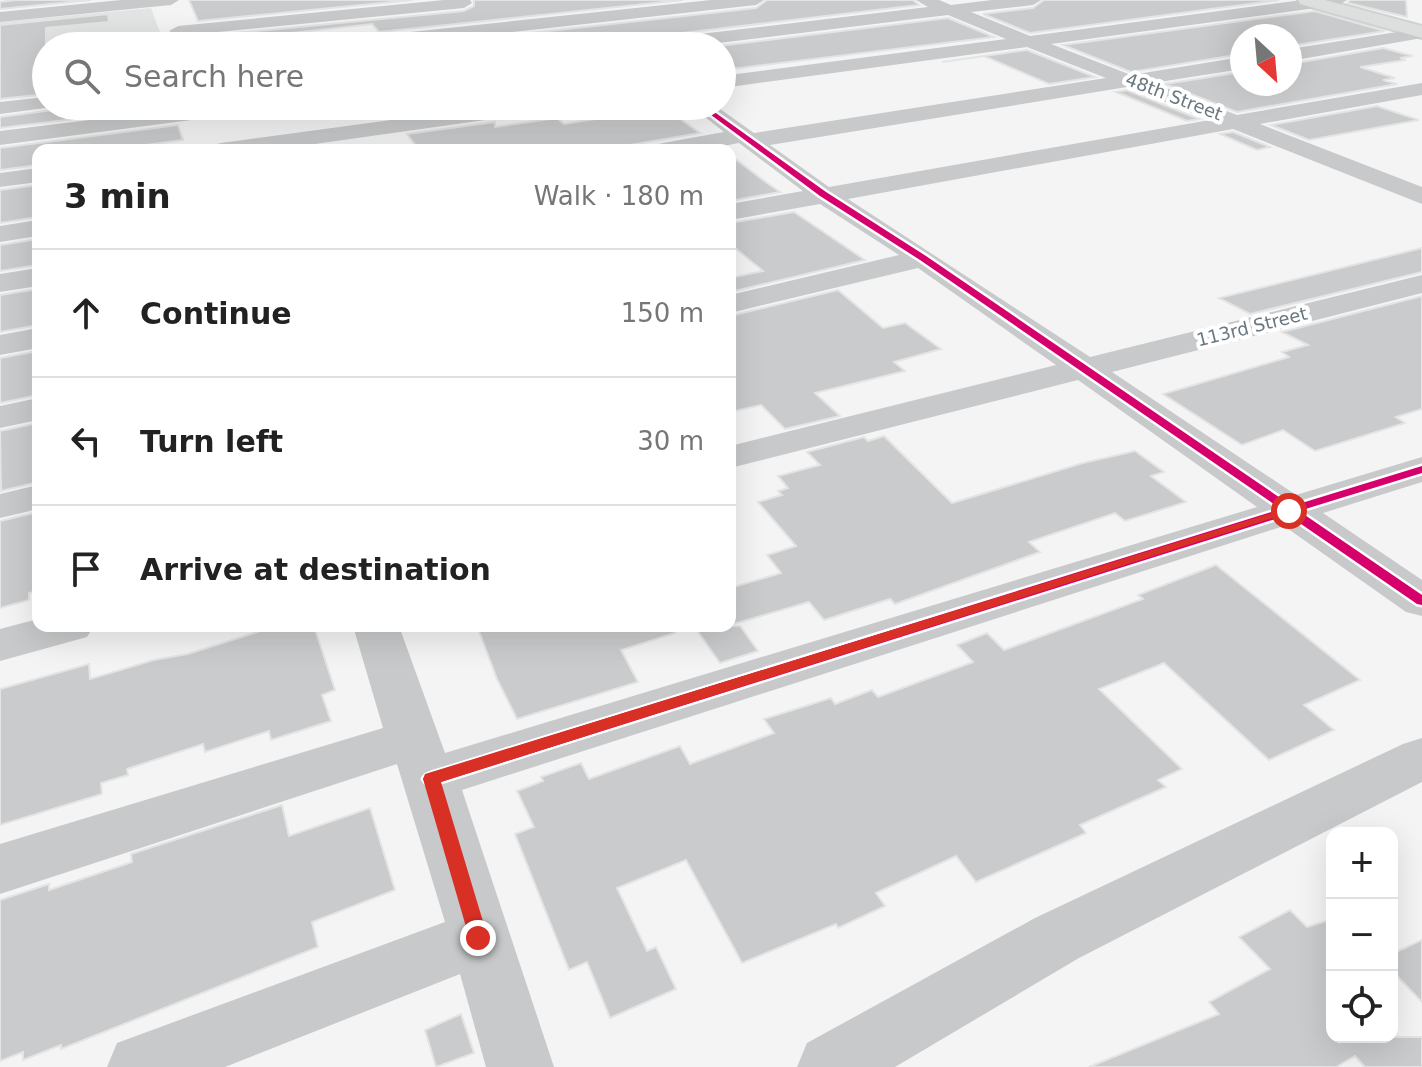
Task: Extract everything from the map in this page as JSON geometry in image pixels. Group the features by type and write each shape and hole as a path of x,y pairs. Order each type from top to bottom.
{"main road":[{"path":"1311,2 1422,32"}],"street":[{"path":"0,17 170,0 179,32"},
{"path":"469,32 756,0"},
{"name":"48th Street","path":"924,0 1422,196"},
{"path":"736,36 1033,0"},
{"path":"736,80 1339,0"},
{"path":"230,32 478,2"},
{"path":"552,8 590,32"},
{"path":"1302,53 1422,32"},
{"path":"704,144 1230,65"},
{"path":"736,211 1422,89"},
{"path":"0,108 32,105"},
{"path":"0,138 128,120"},
{"path":"210,120 218,144"},
{"path":"264,144 440,120"},
{"path":"721,120 823,194 923,258 1422,601"},
{"path":"1363,173 1407,165"},
{"path":"0,180 32,176"},
{"path":"0,234 32,229"},
{"path":"736,303 923,258"},
{"path":"0,283 32,278"},
{"name":"113rd Street","path":"736,456 1422,284"},
{"path":"0,345 32,339"},
{"path":"0,417 32,410"},
{"path":"0,869 422,759 1289,511 1422,469"},
{"path":"0,506 32,498"},
{"path":"0,645 49,632"},
{"path":"378,632 520,1067"},
{"path":"831,1067 1057,938 1422,758"},
{"path":"141,1067 478,938"}],"shaded area":[{"path":"151,8 160,32 32,32 32,56 0,80 0,22"}],"building":[{"path":"91,0 0,9 0,2"},
{"path":"189,0 413,0 198,21"},
{"path":"474,0 683,0 379,32 372,24 301,32 245,32 464,11 474,6"},
{"path":"767,0 913,0 919,5 691,32 539,32 756,8"},
{"path":"1044,0 1279,0 1030,33 983,14 1033,8"},
{"path":"1350,0 1406,0 1407,17 1348,3"},
{"path":"1315,11 1385,31 1302,44 1302,24 1230,24 1230,56 1131,72 1063,45"},
{"path":"108,14 109,22 32,32 32,96 0,99 0,25"},
{"path":"948,18 994,37 736,68 736,44"},
{"path":"1383,48 1413,56 1400,58 1406,60 1360,67 1395,78 1383,80 1397,84 1237,112 1165,84 1230,74 1230,96 1302,96 1302,62"},
{"path":"1027,50 1095,77 1049,84 984,56"},
{"path":"1127,90 1199,119 1187,121 1116,92"},
{"path":"1377,106 1419,120 1309,140 1271,125"},
{"path":"32,113 32,120 66,120 0,128 0,117"},
{"path":"543,120 559,120 564,124 589,120 682,120 700,133 636,144 414,144 407,134 495,122 495,127"},
{"path":"178,125 183,140 153,144 32,144 32,166 0,170 0,148"},
{"path":"1233,132 1270,147 1257,150 1220,134"},
{"path":"736,160 767,183 780,192 736,200"},
{"path":"32,186 32,218 0,223 0,190"},
{"path":"794,212 865,260 736,291 736,277 763,271 736,249 736,222"},
{"path":"32,240 32,266 0,271 0,245"},
{"path":"1422,248 1422,272 1250,314 1219,298"},
{"path":"32,290 32,326 0,332 0,295"},
{"path":"838,290 883,328 905,323 941,349 894,362 905,371 815,393 840,416 785,429 761,405 736,411 736,315"},
{"path":"1422,296 1422,409 1396,417 1405,423 1315,451 1283,430 1242,445 1163,394 1289,357 1282,352 1308,345 1282,332"},
{"path":"32,352 32,396 0,403 0,358"},
{"path":"32,424 32,483 1,491 0,431"},
{"path":"884,436 952,503 1083,463 1135,451 1164,472 1151,476 1186,502 1125,521 1115,513 1029,542 1040,552 895,604 890,599 824,620 809,602 736,623 736,586 781,573 767,555 796,546 758,502 782,495 778,491 788,488 778,476 820,465 807,452 864,437 868,441"},
{"path":"32,513 32,592 29,593 29,600 0,608 0,521"},
{"path":"1216,565 1360,680 1304,705 1334,730 1269,760 1164,663 1099,689 1182,769 1158,780 1166,787 1080,825 1086,833 976,882 956,856 876,893 885,906 838,928 836,924 742,963 686,860 617,888 647,951 656,947 676,989 610,1018 587,962 569,970 515,834 534,827 517,791 543,781 541,777 581,763 589,779 680,746 690,764 774,733 764,719 831,698 835,704 872,690 878,697 973,662 957,645 987,633 1004,650 1143,599 1138,595"},
{"path":"736,626 740,626 758,651 720,663 698,632 736,632"},
{"path":"257,632 316,632 335,690 322,695 331,721 271,740 269,731 205,752 203,744 127,769 128,775 101,783 102,794 0,825 0,689 89,664 90,679 154,660 188,654"},
{"path":"479,632 675,632 621,650 638,682 517,719 497,679"},
{"path":"282,805 289,836 370,808 395,890 312,922 318,947 61,1049 61,1045 23,1060 23,1052 0,1061 0,900 49,884 49,890 132,862 131,854"},
{"path":"1290,910 1307,927 1326,921 1326,1043 1398,1043 1398,1037 1422,1037 1422,1067 1365,1067 1355,1056 1336,1067 1089,1067 1219,1014 1209,1002 1270,969 1239,937"},
{"path":"1422,940 1422,1002 1398,977 1398,951"},
{"path":"461,1014 474,1053 436,1067 425,1030"}],"cycle path":[{"path":"721,120 823,194 923,258 1422,601"},
{"path":"431,779 1422,469"}],"route":[{"path":"478,938 431,779 1289,511"}]}
